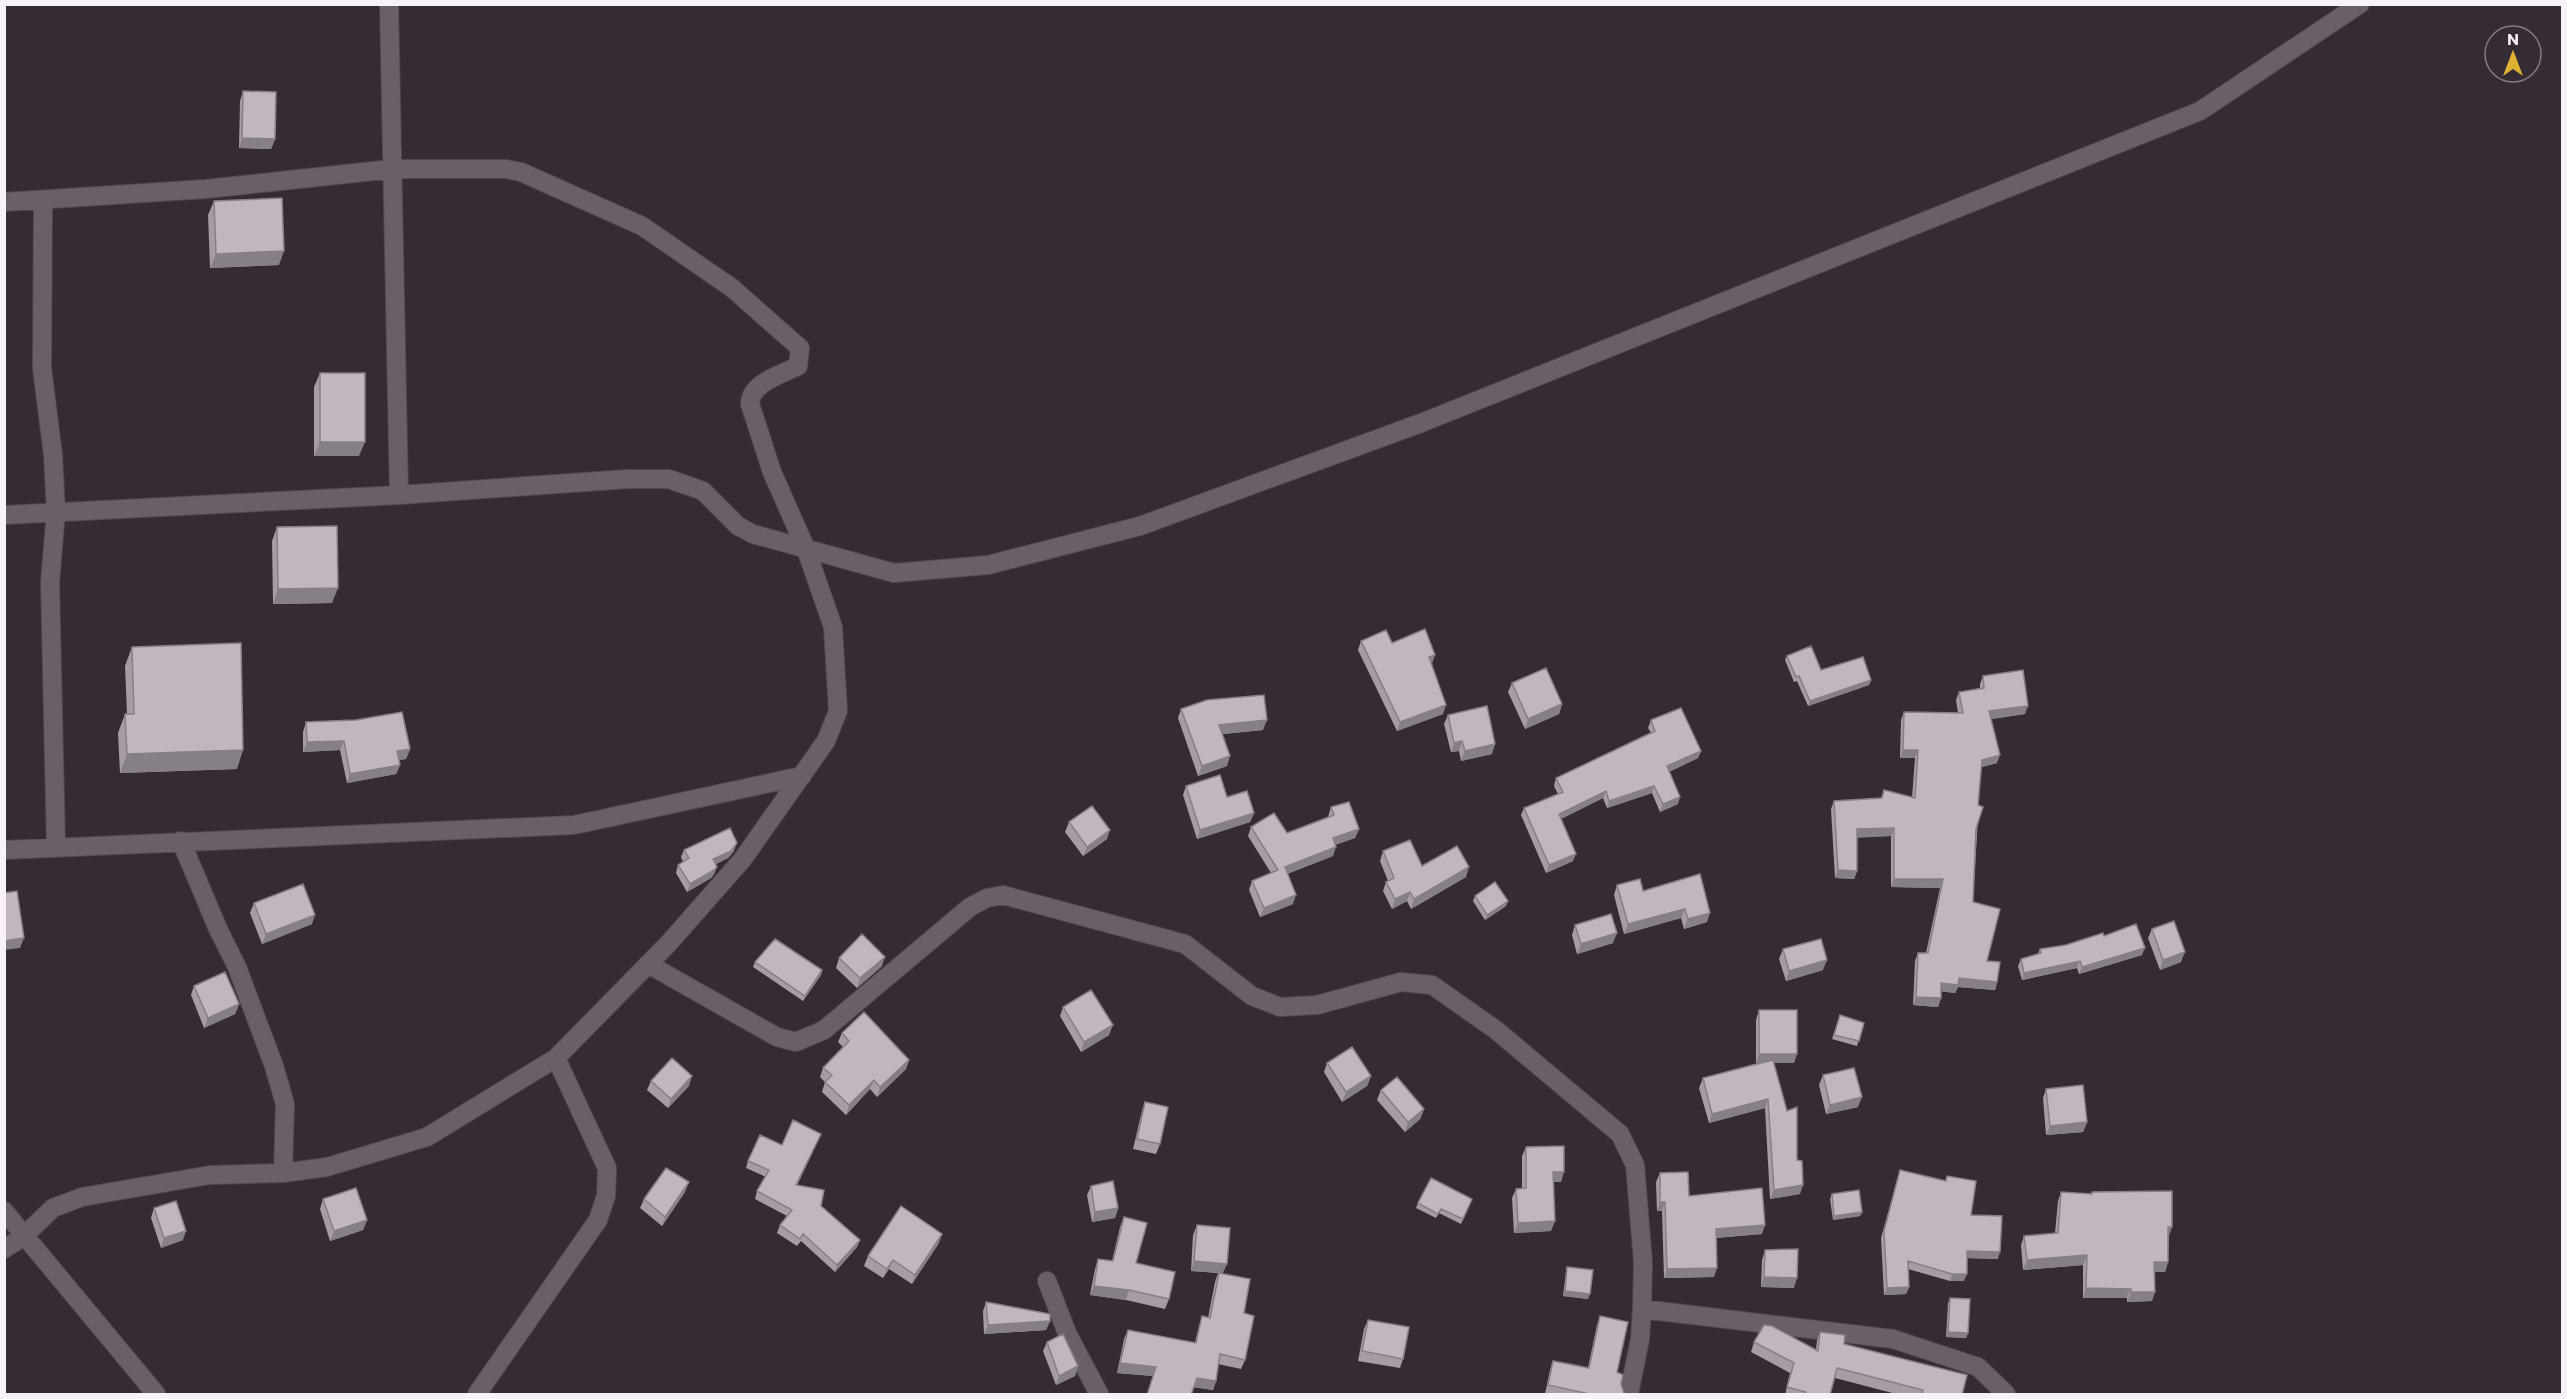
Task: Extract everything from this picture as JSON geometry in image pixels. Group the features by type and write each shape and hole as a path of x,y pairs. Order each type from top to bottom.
{"street":[{"path":"389,4 399,495"},
{"path":"4,514 399,495 628,479 669,479 703,491 738,526 753,534 894,573 988,565 1140,526 1421,423 2200,111 2360,4"},
{"path":"4,202 206,189 392,169 506,170 534,176 650,231 732,288 800,348 798,366 755,388 750,395 750,404 772,472 806,549 833,627 838,711 826,741 742,860 648,964 556,1058 428,1137 327,1167 283,1173 210,1176 82,1197 52,1208 24,1236 4,1249"},
{"path":"43,200 42,368 53,455 56,512 50,582 51,714 56,847"},
{"path":"4,850 574,825 802,776"},
{"path":"181,841 218,929 237,967 274,1066 285,1104 283,1173"},
{"path":"648,964 777,1037 796,1042 824,1030 970,907 987,897 1003,895 1185,944 1252,996 1281,1007 1317,1005 1401,982 1432,985 1496,1030 1620,1134 1635,1165 1639,1193 1642,1309 1640,1339 1629,1395"},
{"path":"477,1395 598,1220 606,1196 607,1168 556,1058"},
{"path":"4,1211 156,1395"},
{"path":"1047,1281 1067,1333 1100,1395"},
{"path":"1642,1309 1893,1339 1978,1367 2006,1395"}],"building":[{"path":"243,91 276,92 275,139 242,138"},
{"path":"282,198 284,251 216,254 214,201"},
{"path":"320,373 365,373 365,442 320,442"},
{"path":"337,526 338,588 278,589 277,527"},
{"path":"1425,629 1435,655 1429,657 1446,705 1400,722 1361,641 1386,630 1392,643"},
{"path":"241,643 243,750 127,754 125,714 134,714 132,647"},
{"path":"1811,646 1821,670 1863,657 1871,680 1810,701 1787,656"},
{"path":"1546,668 1562,704 1528,719 1512,683"},
{"path":"2023,670 2028,706 1989,711 2000,755 1982,760 1978,805 1983,807 1976,829 1973,902 2000,909 1987,961 2000,962 1997,982 1959,978 1958,985 1941,983 1941,998 1916,997 1918,953 1928,953 1943,879 1894,879 1894,828 1857,829 1857,871 1838,870 1834,801 1882,798 1884,790 1915,798 1918,750 1903,750 1904,712 1963,713 1959,692 1984,688 1983,676"},
{"path":"1264,695 1267,720 1219,725 1230,756 1202,766 1181,709 1207,700"},
{"path":"1487,706 1495,744 1465,751 1462,741 1454,743 1448,715"},
{"path":"1681,708 1701,751 1667,766 1680,797 1663,804 1654,786 1609,801 1606,791 1559,814 1576,854 1549,865 1524,808 1563,792 1556,778 1655,731 1651,720"},
{"path":"402,712 410,749 397,751 400,765 350,774 344,741 307,742 306,722 356,720"},
{"path":"1220,775 1227,797 1247,791 1254,813 1200,830 1186,786"},
{"path":"1349,802 1359,829 1333,838 1336,847 1285,867 1296,895 1264,908 1252,881 1278,870 1251,827 1274,813 1287,833 1334,815 1331,807"},
{"path":"1092,806 1110,830 1087,847 1069,822"},
{"path":"730,828 737,843 731,851 713,859 717,867 714,870 690,884 678,865 689,858 684,850"},
{"path":"1410,840 1422,866 1457,846 1469,867 1414,899 1410,892 1395,899 1386,882 1394,878 1383,851"},
{"path":"1700,874 1710,913 1688,919 1685,909 1628,924 1617,885 1640,879 1643,891"},
{"path":"1495,882 1508,901 1487,915 1475,896"},
{"path":"303,884 315,915 266,934 254,903"},
{"path":"17,891 24,938 4,941 4,893"},
{"path":"1611,914 1617,933 1581,944 1575,925"},
{"path":"2174,921 2185,952 2163,960 2152,929"},
{"path":"2136,924 2145,948 2082,967 2080,961 2024,973 2021,959 2041,953 2040,949 2066,945 2103,933 2104,936"},
{"path":"862,934 885,957 860,978 839,958"},
{"path":"775,939 822,970 805,996 755,962"},
{"path":"1821,939 1827,960 1789,971 1783,949"},
{"path":"225,972 239,1004 208,1018 194,986"},
{"path":"1091,990 1113,1025 1084,1042 1063,1007"},
{"path":"1759,1010 1797,1010 1797,1054 1759,1054"},
{"path":"864,1012 909,1060 880,1087 874,1080 849,1105 825,1082 832,1075 823,1068 849,1041 842,1033"},
{"path":"1840,1015 1864,1023 1859,1041 1834,1035"},
{"path":"1352,1047 1371,1076 1346,1092 1327,1063"},
{"path":"672,1058 692,1076 671,1099 651,1081"},
{"path":"1773,1060 1787,1111 1797,1107 1797,1160 1802,1161 1803,1185 1774,1190 1768,1099 1712,1114 1703,1078"},
{"path":"1854,1068 1862,1097 1830,1105 1823,1075"},
{"path":"1397,1077 1424,1109 1408,1122 1381,1090"},
{"path":"2083,1085 2087,1122 2050,1126 2046,1089"},
{"path":"1145,1102 1168,1107 1160,1144 1137,1139"},
{"path":"793,1120 821,1134 796,1185 824,1190 821,1206 860,1240 837,1265 803,1234 800,1239 780,1225 792,1210 757,1191 769,1170 748,1161 760,1135 782,1145"},
{"path":"1564,1146 1564,1172 1553,1172 1555,1221 1518,1223 1516,1189 1526,1188 1526,1147"},
{"path":"666,1168 689,1182 665,1217 644,1199"},
{"path":"1900,1170 1946,1181 1947,1176 1976,1181 1971,1215 2002,1216 2000,1252 1967,1251 1967,1274 1952,1274 1908,1261 1909,1287 1887,1288 1884,1231"},
{"path":"1688,1172 1689,1196 1762,1188 1765,1225 1716,1229 1717,1268 1667,1269 1665,1202 1660,1202 1660,1173"},
{"path":"1431,1178 1472,1199 1463,1219 1441,1209 1438,1214 1418,1203"},
{"path":"1113,1181 1118,1208 1095,1212 1091,1186"},
{"path":"356,1188 367,1220 334,1231 323,1199"},
{"path":"1859,1190 1862,1212 1834,1216 1832,1194"},
{"path":"2172,1191 2172,1227 2168,1227 2168,1262 2154,1262 2155,1292 2086,1288 2087,1255 2027,1260 2024,1236 2058,1233 2061,1192 2092,1194 2092,1192"},
{"path":"176,1201 186,1231 164,1238 154,1208"},
{"path":"901,1206 942,1234 915,1275 893,1260 887,1269 868,1256"},
{"path":"1124,1217 1147,1223 1136,1263 1175,1272 1169,1299 1129,1290 1094,1286 1098,1259 1113,1261"},
{"path":"1197,1225 1230,1228 1227,1264 1194,1261"},
{"path":"1798,1249 1797,1278 1764,1277 1765,1250"},
{"path":"1567,1267 1593,1270 1590,1294 1565,1291"},
{"path":"1219,1273 1250,1279 1244,1313 1254,1316 1245,1360 1220,1354 1216,1381 1197,1378 1191,1395 1147,1395 1156,1367 1120,1363 1128,1330 1196,1343 1202,1316 1210,1318"},
{"path":"1950,1298 1970,1299 1968,1333 1948,1332"},
{"path":"986,1302 1050,1314 1050,1321 988,1325"},
{"path":"1600,1316 1628,1322 1617,1372 1623,1375 1621,1384 1623,1395 1594,1395 1548,1385 1553,1361 1589,1368"},
{"path":"1368,1320 1409,1327 1403,1359 1362,1351"},
{"path":"1764,1325 1772,1326 1818,1351 1820,1332 1845,1335 1844,1344 1967,1375 1962,1395 1922,1395 1923,1390 1837,1368 1830,1395 1806,1395 1806,1392 1787,1387 1794,1363 1754,1342"},
{"path":"1063,1334 1078,1366 1059,1376 1047,1342"}]}
